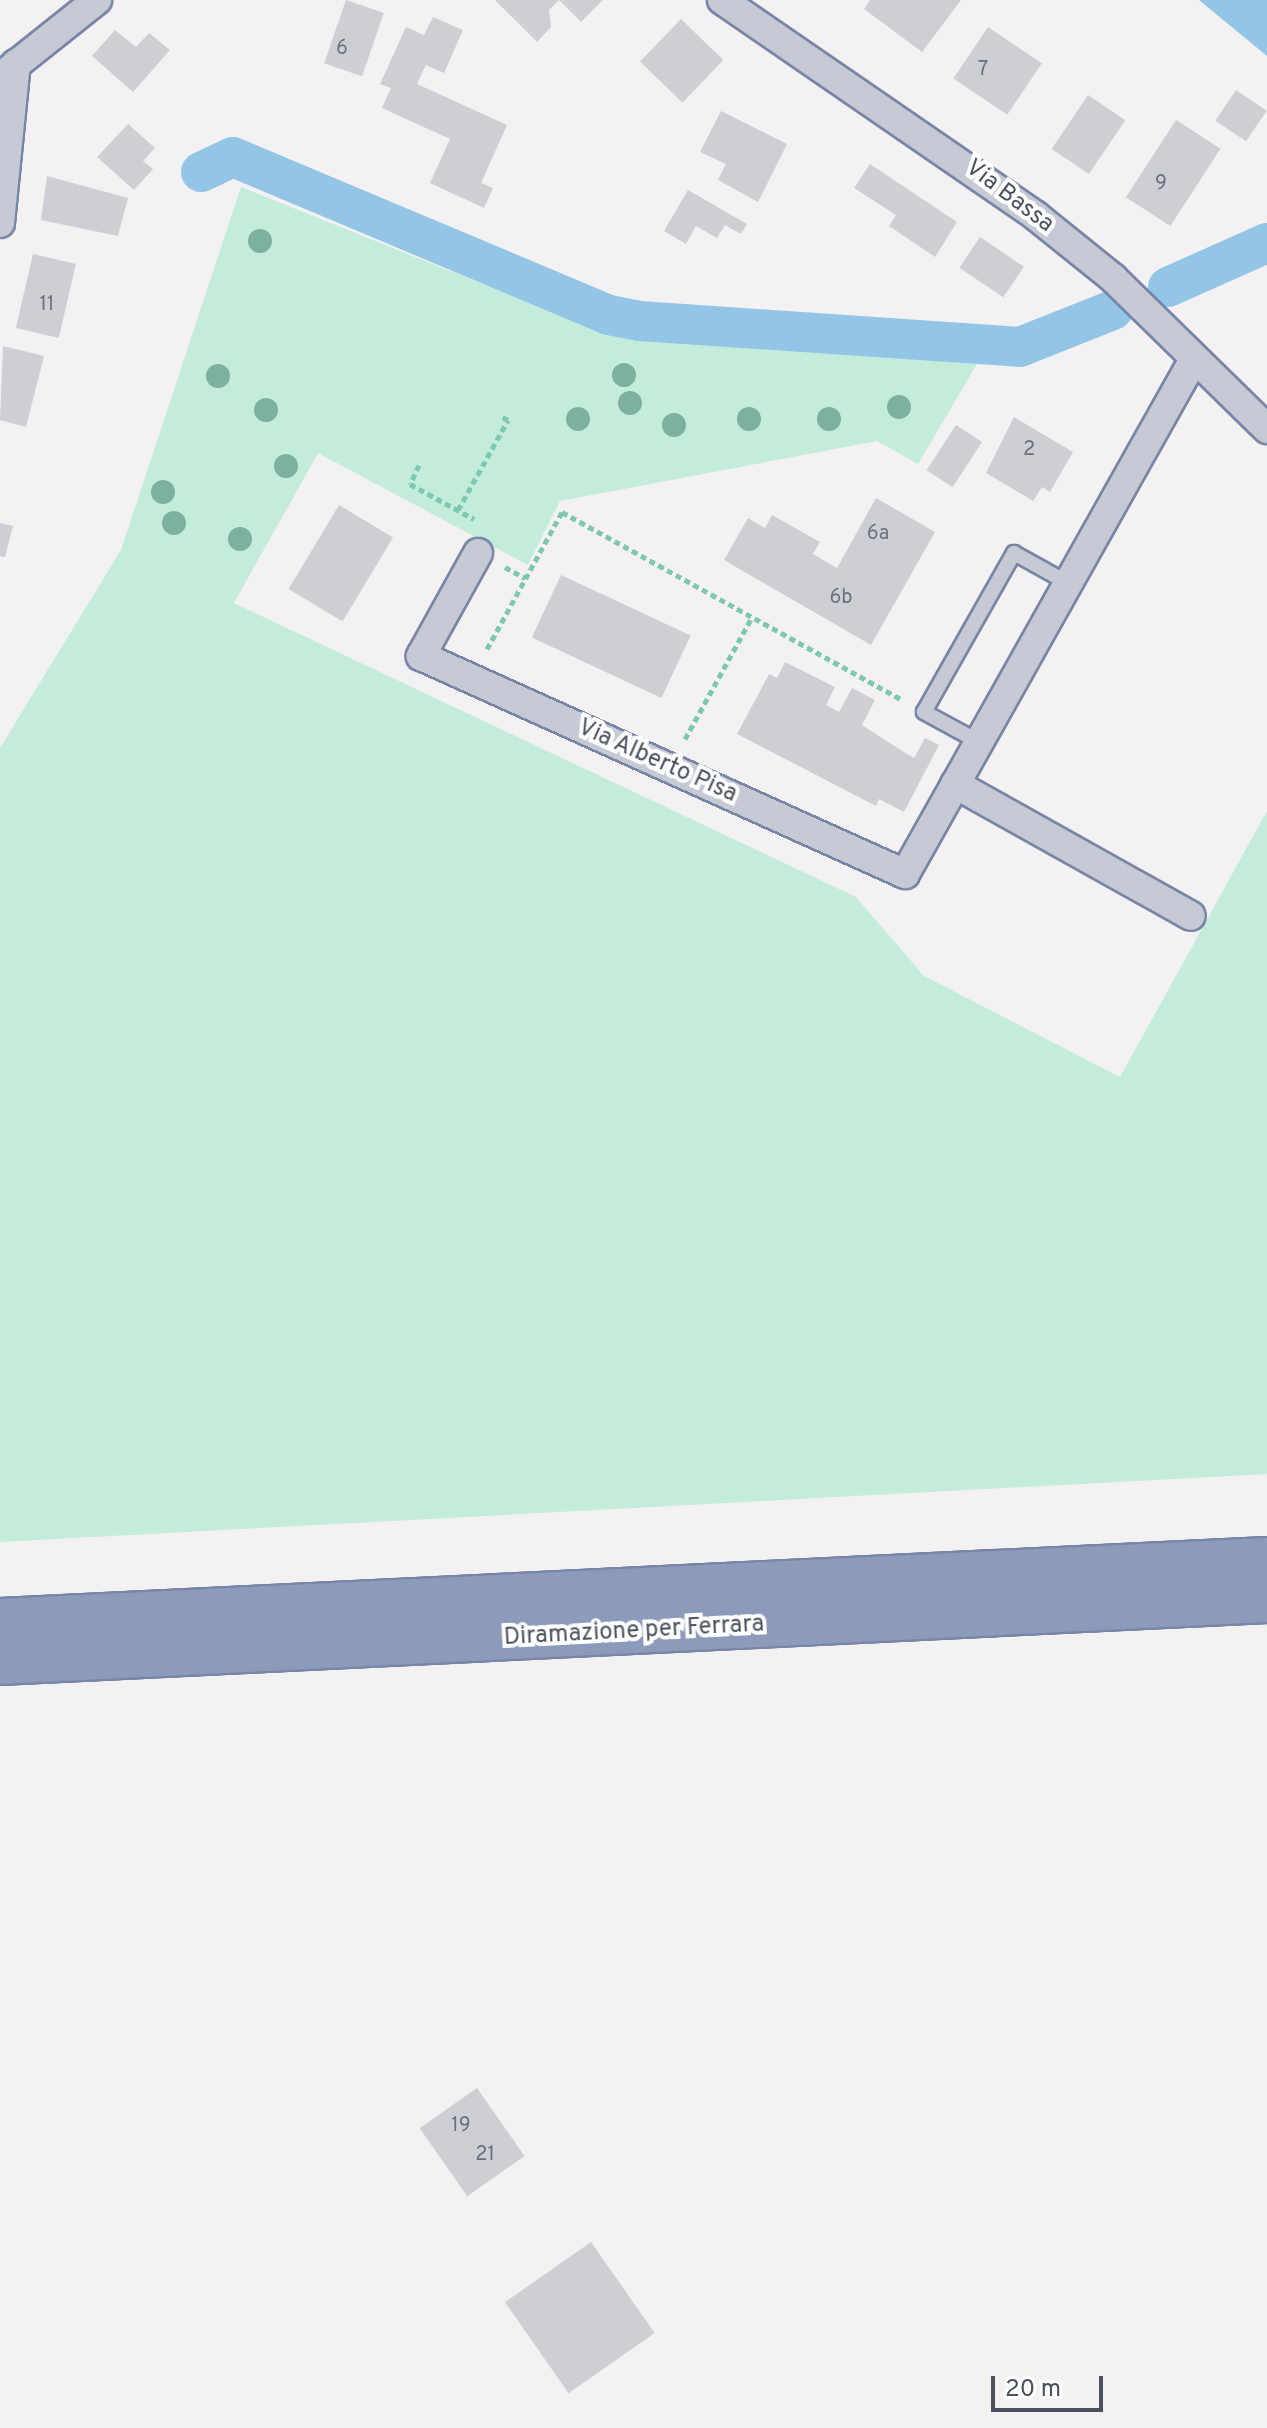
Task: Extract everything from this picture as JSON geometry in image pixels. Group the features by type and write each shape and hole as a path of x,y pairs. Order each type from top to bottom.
{"highway":[{"name":"Diramazione per Ferrara","path":"0,1621 1267,1560"},
{"name":"Diramazione per Ferrara","path":"0,1662 1267,1600"}],"street":[{"path":"0,223 8,71 97,0"},
{"name":"Via Bassa","path":"722,0 1036,216 1113,278 1267,429"},
{"name":"Via Alberto Pisa","path":"478,553 421,656 905,874 1194,359"},
{"path":"955,784 1191,916"}],"lane":[{"path":"979,742 924,712 1014,553 1068,583"}],"path":[{"path":"458,510 508,420 502,417"},
{"path":"471,678 562,512 924,712"},
{"path":"669,768 752,617"}],"green space":[{"path":"241,187 605,333 977,364 918,464 877,441 560,501 528,565 318,453 234,603 856,897 924,976 1120,1077 1267,811 1267,1474 0,1542 0,748 121,550"}],"water":[{"path":"1199,0 1267,0 1267,56"}],"building":[{"path":"346,0 384,13 362,76 324,63"},
{"path":"495,0 559,0 549,10 551,27 537,42"},
{"path":"559,0 603,0 581,22"},
{"path":"870,0 961,0 922,52 864,9"},
{"path":"433,17 463,30 444,73 426,65 417,84 507,125 481,183 493,188 484,208 430,183 450,139 382,108 391,88 380,84 406,27 424,35"},
{"path":"681,19 723,60 682,102 640,61"},
{"path":"988,27 1042,63 1007,115 953,78"},
{"path":"115,30 136,47 149,33 170,50 133,92 92,56"},
{"path":"1236,90 1267,111 1246,141 1215,121"},
{"path":"1088,95 1125,120 1089,174 1052,149"},
{"path":"721,111 787,144 758,202 718,180 726,164 700,152"},
{"path":"1176,120 1220,149 1170,226 1126,197"},
{"path":"128,124 155,148 143,161 153,169 134,190 97,157"},
{"path":"870,164 957,222 935,257 889,226 896,215 854,188"},
{"path":"47,176 128,198 118,236 41,220"},
{"path":"688,190 747,224 741,234 725,225 717,238 696,226 686,244 664,231"},
{"path":"980,237 1024,267 1003,297 959,268"},
{"path":"33,254 76,264 59,338 16,328"},
{"path":"3,346 44,356 26,427 0,420"},
{"path":"1014,417 1073,452 1050,492 1042,487 1033,501 986,473"},
{"path":"956,425 982,442 953,487 927,470"},
{"path":"876,498 935,532 871,645 724,560 748,518 765,528 772,515 820,542 813,554 837,568"},
{"path":"339,505 393,537 343,621 289,589"},
{"path":"0,523 13,526 5,557 0,556"},
{"path":"561,575 691,635 661,698 532,638"},
{"path":"785,662 835,687 826,705 839,712 852,688 875,700 862,725 914,758 925,738 939,745 904,812 879,799 876,806 737,734 769,674 777,678"},
{"path":"477,2088 525,2156 467,2196 420,2128"},
{"path":"591,2242 655,2333 569,2393 505,2302"}],"waterway":[{"path":"201,172 233,157 609,315 640,321 1020,347 1113,310"},
{"path":"1168,287 1267,243"}]}
